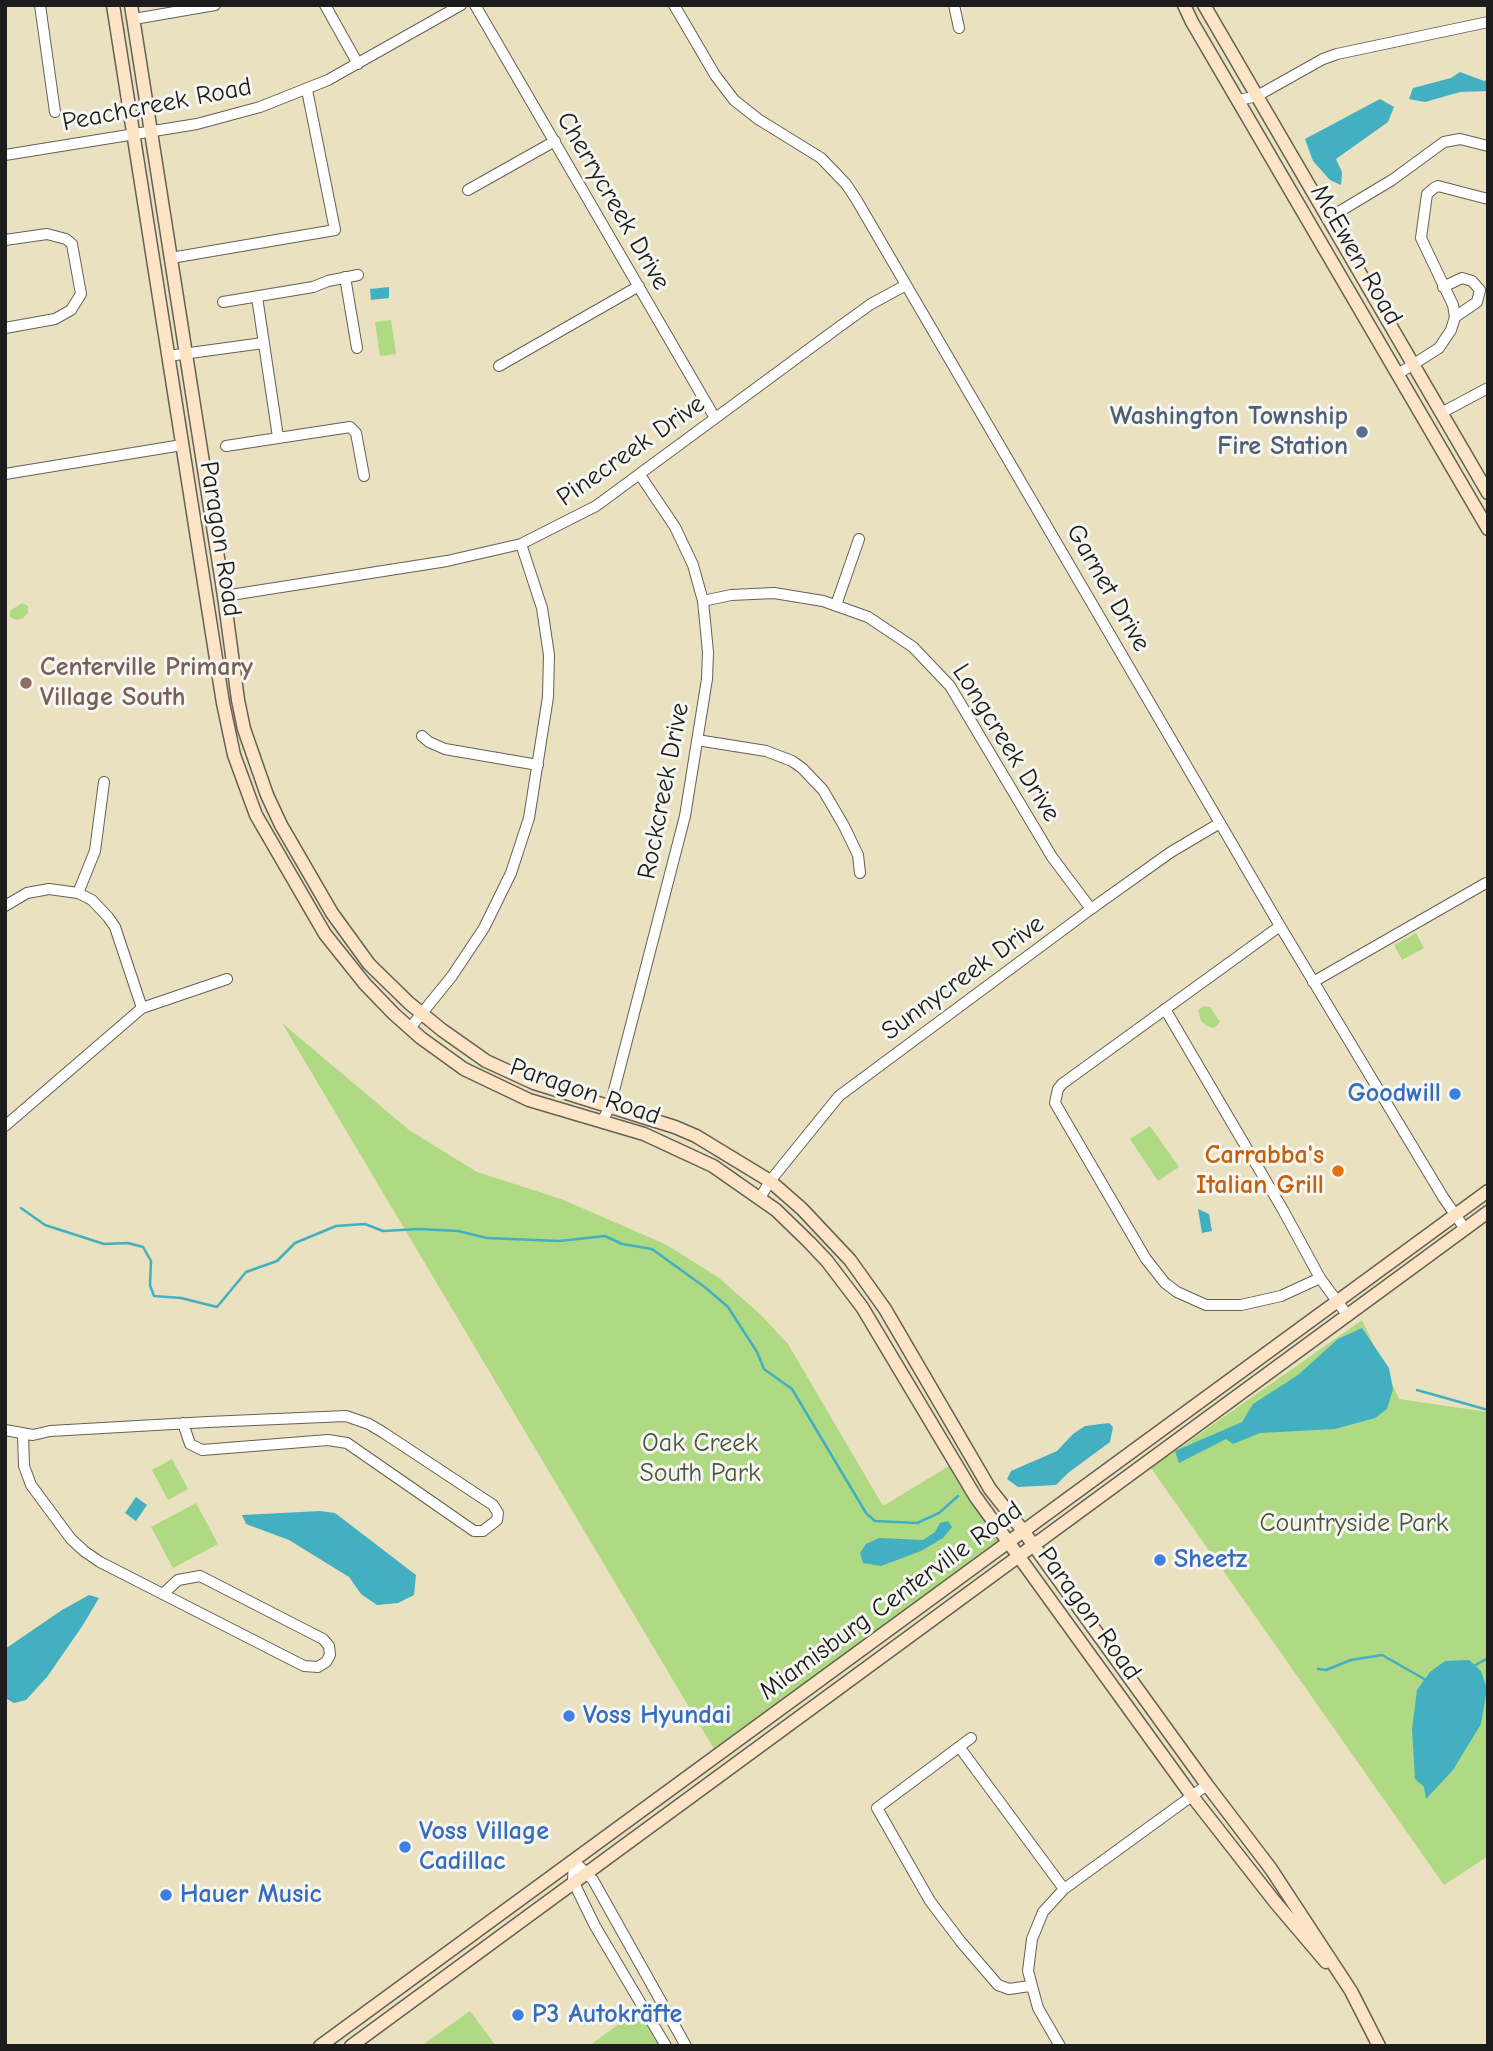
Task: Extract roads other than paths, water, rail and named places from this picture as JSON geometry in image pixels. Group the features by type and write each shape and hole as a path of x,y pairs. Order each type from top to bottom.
{"street":[{"path":"40,5 55,112"},
{"name":"Paragon Road","path":"113,5 223,703 234,755 245,787 273,845 325,934 365,984 410,1028 464,1069 529,1100 644,1134 713,1166 776,1210 827,1261 862,1307 960,1474 1192,1796 1298,1930 1351,1991"},
{"name":"Paragon Road","path":"131,5 238,700 258,773 295,851 350,940 369,964 422,1014 459,1043 508,1073 696,1136 770,1181 802,1209 850,1260 869,1284 990,1489 1262,1857 1351,1991 1379,2046"},
{"path":"134,19 215,5"},
{"path":"325,5 358,64"},
{"name":"Peachcreek Road","path":"5,155 220,120 307,90 461,5"},
{"name":"Cherrycreek Drive","path":"475,5 715,418"},
{"name":"Garnet Drive","path":"674,5 715,75 734,100 758,119 821,158 846,184 1313,982 1454,1216 1465,1229"},
{"path":"954,5 959,28"},
{"name":"McEwen Road","path":"1185,5 1192,22 1488,529"},
{"name":"McEwen Road","path":"1204,5 1488,493"},
{"path":"1239,100 1257,96 1337,54 1488,22"},
{"path":"170,258 335,230 307,90"},
{"path":"1327,219 1392,180 1444,142 1460,139 1488,146"},
{"path":"468,190 555,141"},
{"path":"1398,374 1439,348 1451,330 1455,317 1421,238 1427,194 1438,187 1488,199"},
{"path":"5,240 50,234 66,239 72,244 81,294 76,306 55,319 5,328"},
{"path":"223,302 313,288 328,281 358,275"},
{"path":"345,278 357,348"},
{"path":"1443,287 1462,278 1472,281 1480,290 1473,307 1455,317"},
{"name":"Pinecreek Drive","path":"224,596 447,561 522,544 574,519 640,475 871,304 906,285"},
{"path":"499,366 639,286"},
{"path":"257,297 278,438"},
{"path":"168,356 263,343"},
{"path":"1441,413 1488,388"},
{"path":"226,446 350,427 356,433 364,476"},
{"path":"5,474 182,445"},
{"name":"Rockcreek Drive","path":"602,1122 610,1106 685,817 707,679 704,601 685,545 640,475"},
{"path":"836,604 859,538"},
{"path":"410,1028 465,958 491,915 517,855 529,818 548,697 549,655 542,608 522,544"},
{"name":"Longcreek Drive","path":"704,601 731,595 796,595 836,604 867,617 913,647 937,670 962,704 1052,857 1091,909"},
{"path":"422,736 444,750 538,765"},
{"path":"697,740 766,751 802,768 823,790 838,814 859,855 860,873"},
{"path":"78,893 95,851 104,782"},
{"name":"Sunnycreek Drive","path":"760,1198 770,1181 839,1096 1091,909 1171,852 1220,823"},
{"path":"1313,982 1486,883"},
{"path":"5,906 37,890 65,889 78,893 101,908 114,927 142,1009"},
{"path":"1280,926 1062,1084 1055,1097 1056,1109 1146,1259 1155,1272 1177,1292 1206,1305 1241,1305 1280,1296 1320,1278"},
{"path":"5,1126 142,1009 228,979"},
{"path":"1166,1009 1295,1230 1320,1278 1348,1316"},
{"name":"Miamisburg Centerville Road","path":"320,2046 1488,1191"},
{"name":"Miamisburg Centerville Road","path":"351,2046 1488,1212"},
{"path":"1191,1407 1202,1421"},
{"path":"5,1430 23,1434 183,1423 333,1415 358,1419 384,1433 493,1505 498,1513 497,1520 483,1531 474,1531 347,1443 328,1440 202,1450 190,1444 183,1423"},
{"path":"23,1434 24,1466 31,1485 71,1539 100,1562 304,1665 318,1667 326,1662 330,1655 329,1646 323,1639 200,1576 178,1580 164,1593"},
{"path":"832,1672 843,1686"},
{"path":"971,1738 877,1808 930,1901 961,1942 998,1985 1009,1989 1030,1986"},
{"path":"960,1748 1064,1889"},
{"path":"1060,2046 1045,2022 1030,1986 1029,1957 1032,1939 1043,1912 1064,1889 1207,1785"},
{"path":"1248,1868 1262,1857"},
{"path":"574,1861 586,1872 686,2046"},
{"path":"574,1861 573,1881 666,2046"},
{"path":"429,1968 438,1981"}],"water":[{"path":"1460,72 1484,81 1488,79 1488,91 1460,92 1425,102 1409,99 1413,88 1451,78"},
{"path":"1380,99 1394,107 1388,122 1336,159 1342,172 1341,185 1330,180 1313,161 1305,139"},
{"path":"389,287 389,298 371,300 370,289"},
{"path":"1198,1209 1209,1214 1212,1231 1202,1233"},
{"path":"1362,1328 1389,1368 1393,1389 1387,1409 1375,1418 1335,1429 1260,1433 1233,1444 1226,1439 1179,1463 1175,1451 1242,1422 1253,1404 1298,1375 1338,1339"},
{"path":"1109,1423 1113,1427 1110,1442 1056,1485 1018,1487 1007,1479 1011,1471 1057,1451 1085,1426"},
{"path":"136,1497 147,1505 136,1521 125,1513"},
{"path":"320,1511 335,1513 416,1575 414,1595 398,1603 377,1605 361,1594 349,1577 289,1540 246,1524 242,1515"},
{"path":"948,1521 952,1527 943,1538 921,1551 881,1566 863,1563 860,1553 866,1544 879,1538 923,1540 935,1532 940,1523"},
{"path":"89,1595 99,1598 47,1677 26,1700 14,1703 5,1698 5,1649"},
{"path":"1469,1660 1481,1671 1487,1689 1481,1724 1453,1770 1426,1799 1424,1787 1415,1779 1412,1729 1417,1690 1430,1672 1445,1661"}],"waterway":[{"path":"21,1208 45,1225 104,1244 128,1243 143,1247 151,1261 150,1285 154,1296 181,1298 217,1307 246,1272 277,1261 295,1243 336,1226 365,1224 383,1231 458,1231 487,1238 559,1241 605,1236 622,1244 652,1249 728,1307 757,1352 764,1369 792,1389 866,1513 875,1521 917,1523 939,1513 958,1496"},
{"path":"1417,1390 1488,1410"},
{"path":"1318,1669 1326,1670 1351,1660 1382,1655 1426,1680"},
{"path":"1472,1667 1488,1658"}],"place":[{"name":"Washington Township Fire Station","path":"1362,432"},
{"name":"Centerville Primary Village South","path":"26,683"},
{"name":"Goodwill","path":"1455,1094"},
{"name":"Carrabba's Italian Grill","path":"1338,1171"},
{"name":"Sheetz","path":"1160,1560"},
{"name":"Voss Hyundai","path":"569,1716"},
{"name":"Voss Village Cadillac","path":"405,1847"},
{"name":"Hauer Music","path":"166,1895"},
{"name":"P3 Autokräfte","path":"518,2015"}],"park label":[{"name":"Oak Creek South Park","path":"700,1459"},
{"name":"Countryside Park","path":"1354,1524"}]}
